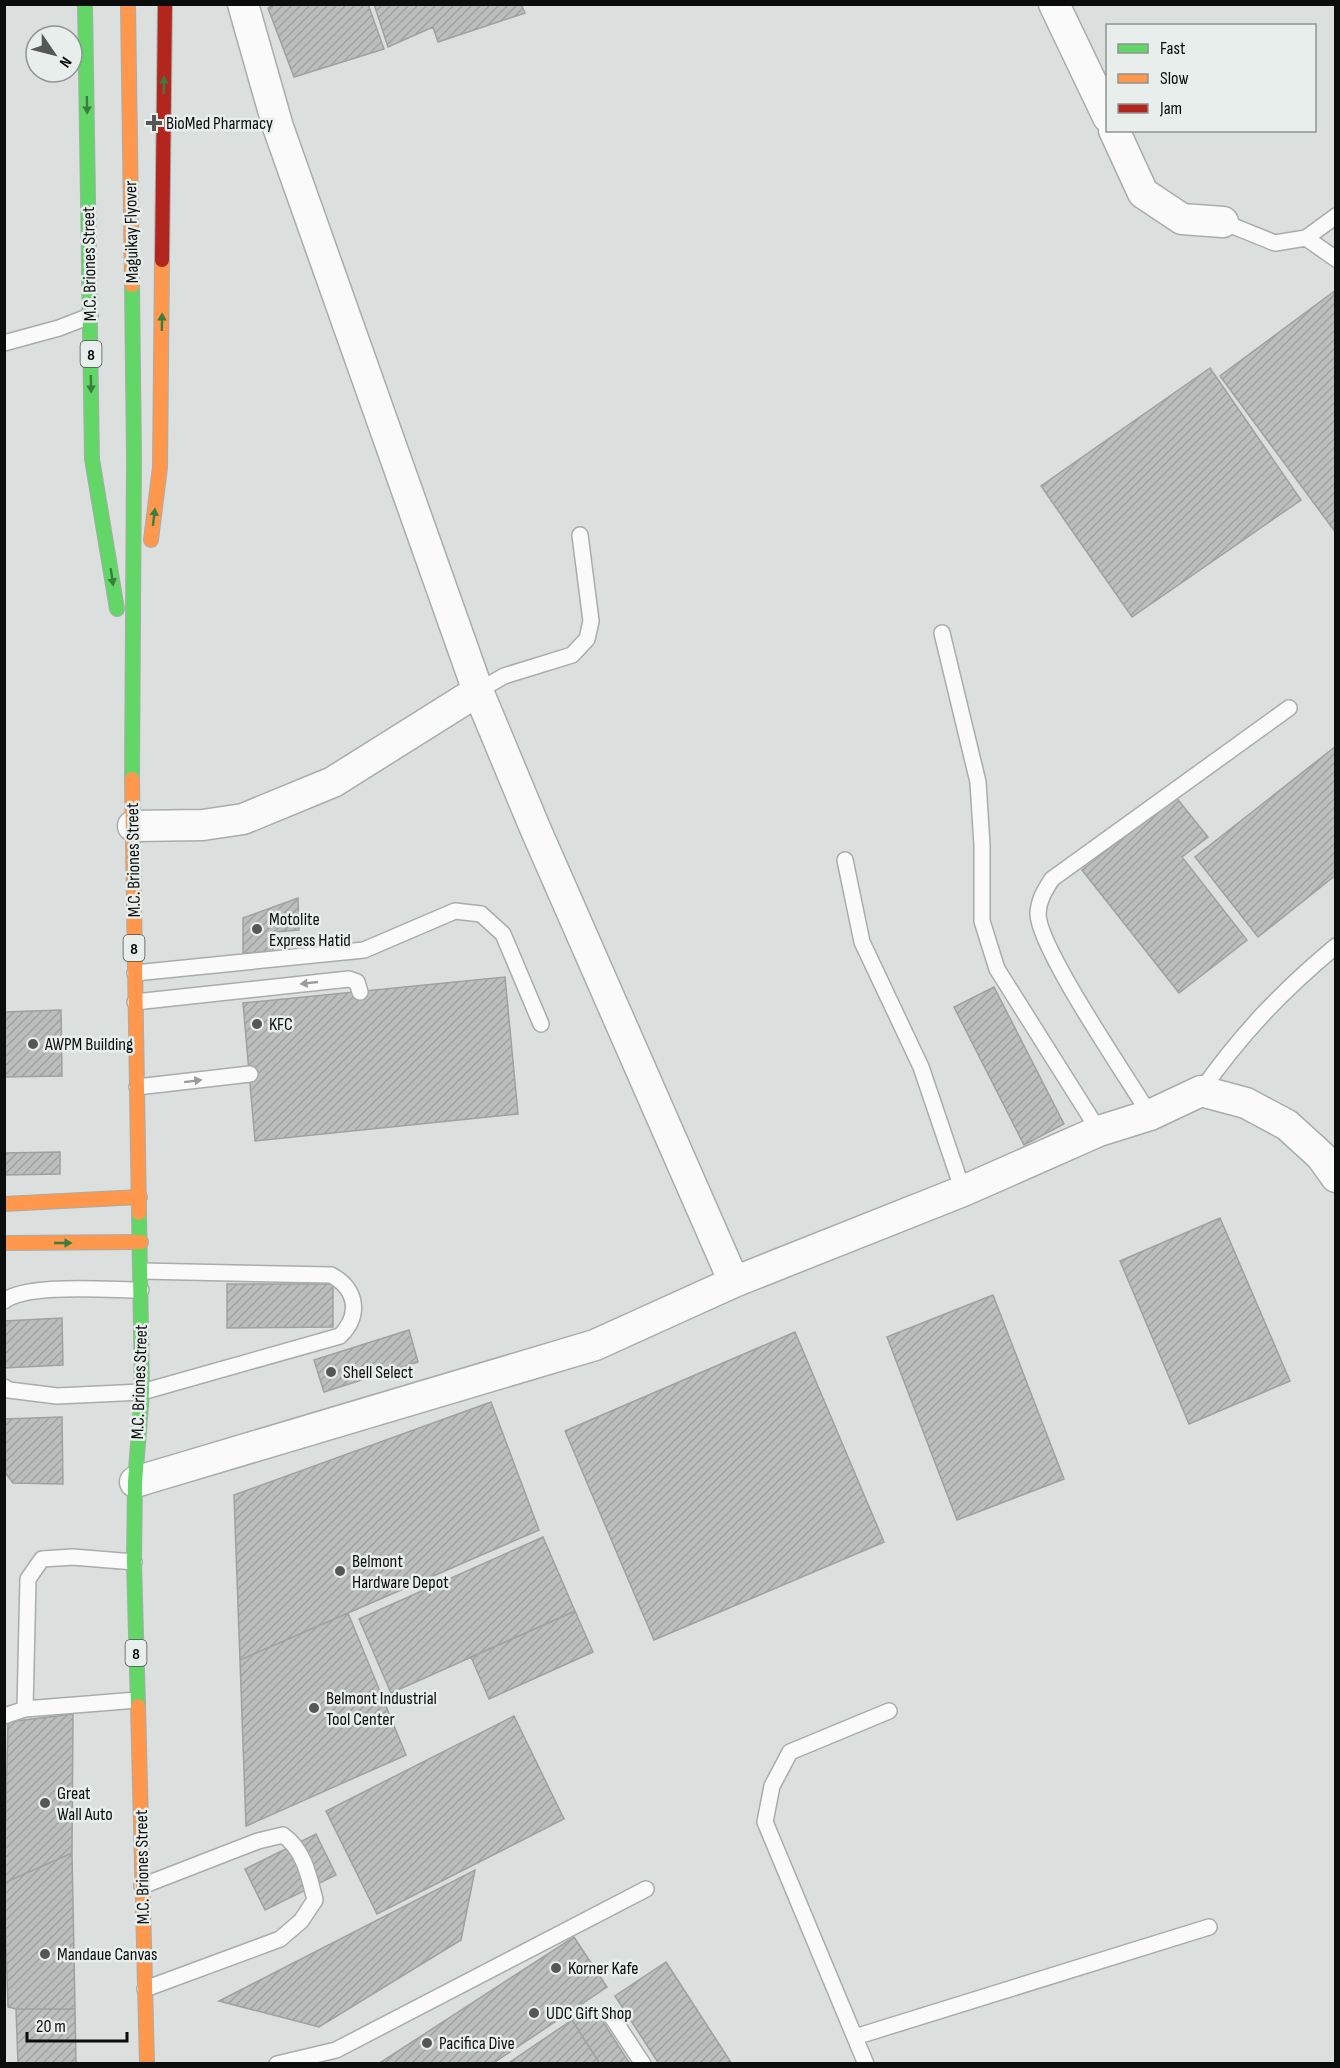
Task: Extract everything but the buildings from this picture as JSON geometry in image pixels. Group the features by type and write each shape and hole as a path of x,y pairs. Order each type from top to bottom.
{"main road":[{"name":"M.C. Briones Street","path":"86,4 93,459 131,700"},
{"name":"Maguikay Flyover","path":"128,4 134,459"},
{"name":"M.C. Briones Street","path":"131,700 160,467 165,4"},
{"name":"M.C. Briones Street","path":"134,459 131,700 142,1392 135,1482 134,1562 147,2064"},
{"path":"4,1204 140,1197"},
{"path":"4,1243 141,1242"}],"street":[{"path":"243,4 278,127 478,691 535,828 734,1282"},
{"path":"1054,4 1106,115"},
{"path":"1115,132 1143,193 1182,219 1223,222"},
{"path":"133,826 203,825 243,819 333,782 478,691"},
{"path":"135,1482 596,1345 734,1282 963,1191 1099,1131 1150,1115 1201,1091 1246,1103 1287,1125 1321,1156 1335,1177"}],"lane":[{"path":"1223,222 1275,243 1306,238 1335,216"},
{"path":"1306,238 1335,259"},
{"path":"4,343 39,335 90,316"},
{"path":"478,691 504,676 572,655 587,639 591,621 580,535"},
{"path":"942,633 978,782 982,845 982,921 997,969 1099,1131"},
{"path":"1150,1115 1061,970 1038,915 1041,896 1052,879 1289,708"},
{"path":"845,860 862,942 921,1067 963,1191"},
{"path":"135,974 364,951 455,911 482,914 503,934 541,1024"},
{"path":"1201,1091 1226,1055 1288,985 1335,946"},
{"path":"135,1002 349,979 357,982 360,992"},
{"path":"137,1087 249,1074"},
{"path":"4,1387 9,1390 57,1396 142,1392 340,1336 349,1327 354,1303 350,1291 342,1281 331,1275 141,1271"},
{"path":"4,1301 10,1296 32,1290 141,1290"},
{"path":"25,1709 28,1579 42,1559 74,1557 134,1562"},
{"path":"4,1716 25,1709 137,1700"},
{"path":"866,2064 765,1822 772,1786 790,1752 889,1711"},
{"path":"142,1886 258,1841 283,1835 294,1843 307,1869 315,1900 301,1921 280,1939 145,1989"},
{"path":"277,2064 336,2050 646,1889"},
{"path":"855,2037 1209,1927"},
{"path":"612,2017 643,2064"}],"traffic: fast":[{"path":"85,4 92,459 117,609"},
{"path":"132,285 134,459 132,779"},
{"path":"138,1706 134,1562 135,1482 142,1392 139,1213"}],"traffic: slow":[{"path":"128,4 132,285"},
{"path":"151,540 160,467 162,260"},
{"path":"132,779 139,1213"},
{"path":"4,1204 140,1197"},
{"path":"4,1243 141,1242"},
{"path":"138,1706 147,2064"}],"traffic: jam":[{"path":"162,260 165,4"}],"place":[{"name":"BioMed Pharmacy","path":"154,123"},
{"name":"Motolite Express Hatid","path":"257,929"},
{"name":"KFC","path":"257,1024"},
{"name":"AWPM Building","path":"33,1044"},
{"name":"Shell Select","path":"331,1372"},
{"name":"Belmont Hardware Depot","path":"340,1571"},
{"name":"Belmont Industrial Tool Center","path":"314,1708"},
{"name":"Great Wall Auto","path":"45,1803"},
{"name":"Mandaue Canvas","path":"45,1954"},
{"name":"Korner Kafe","path":"556,1968"},
{"name":"UDC Gift Shop","path":"534,2013"},
{"name":"Pacifica Dive","path":"427,2043"}]}
